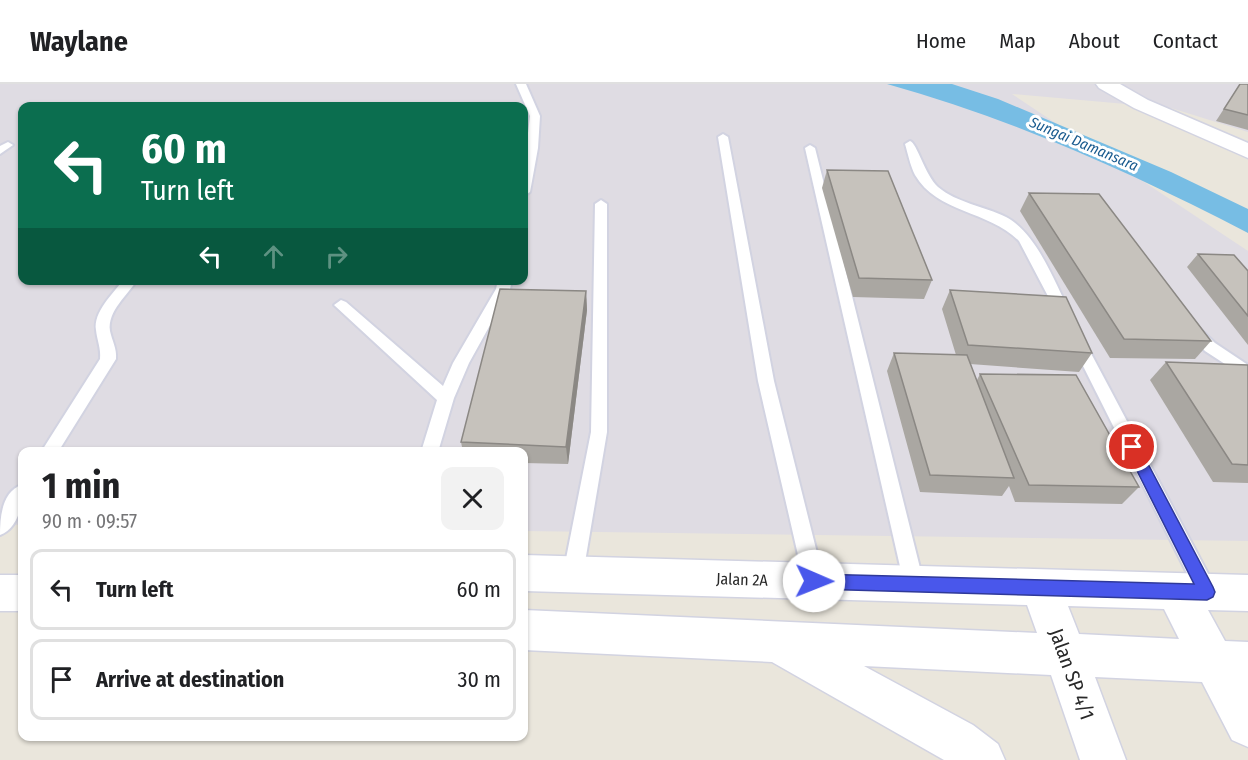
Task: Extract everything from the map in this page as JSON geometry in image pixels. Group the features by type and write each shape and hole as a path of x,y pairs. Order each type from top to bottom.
{"street":[{"path":"1106,84 1141,104 1248,151"},
{"path":"1195,127 1248,140"},
{"name":"Jalan 2A","path":"528,573 1248,593"},
{"name":"Jalan SP 4/1","path":"1041,587 1103,760"},
{"path":"1191,591 1232,662 1248,724"},
{"path":"0,593 18,593"},
{"path":"528,630 1232,662"},
{"path":"775,641 957,741 982,760"}],"lane":[{"path":"521,84 535,116 533,148 528,172"},
{"path":"723,136 766,381 814,581"},
{"path":"910,144 922,177 934,189 953,202 1007,222 1025,239 1191,591"},
{"path":"810,148 914,584"},
{"path":"573,574 598,432 601,204"},
{"path":"52,447 108,359 110,348 103,329 106,314 127,285"},
{"path":"431,447 446,398 461,363 504,285"},
{"path":"341,305 446,398"},
{"path":"1182,317 1196,336 1248,373"},
{"path":"0,527 18,498"}],"shaded area":[{"path":"0,84 1248,84 1248,132 1171,108 1012,94 1248,251 1248,541 528,531 528,447 18,447 18,525 0,524"}],"water":[{"name":"Sungai Damansara","path":"887,84 952,84 998,99 1171,172 1248,209 1248,233 1160,189 1071,149 980,114"}],"building":[{"path":"1240,84 1248,84 1248,115 1224,109"},
{"path":"827,170 888,171 932,280 859,278"},
{"path":"1029,193 1099,194 1211,341 1124,339"},
{"path":"1198,254 1234,255 1248,271 1248,316"},
{"path":"500,289 586,291 566,447 461,442"},
{"path":"950,290 1066,297 1092,353 968,345"},
{"path":"894,353 967,355 1014,478 930,475"},
{"path":"1166,362 1248,365 1248,465 1232,464"},
{"path":"980,374 1076,375 1139,487 1029,485"}],"route":[{"path":"814,581 1207,592 1132,447"}]}
